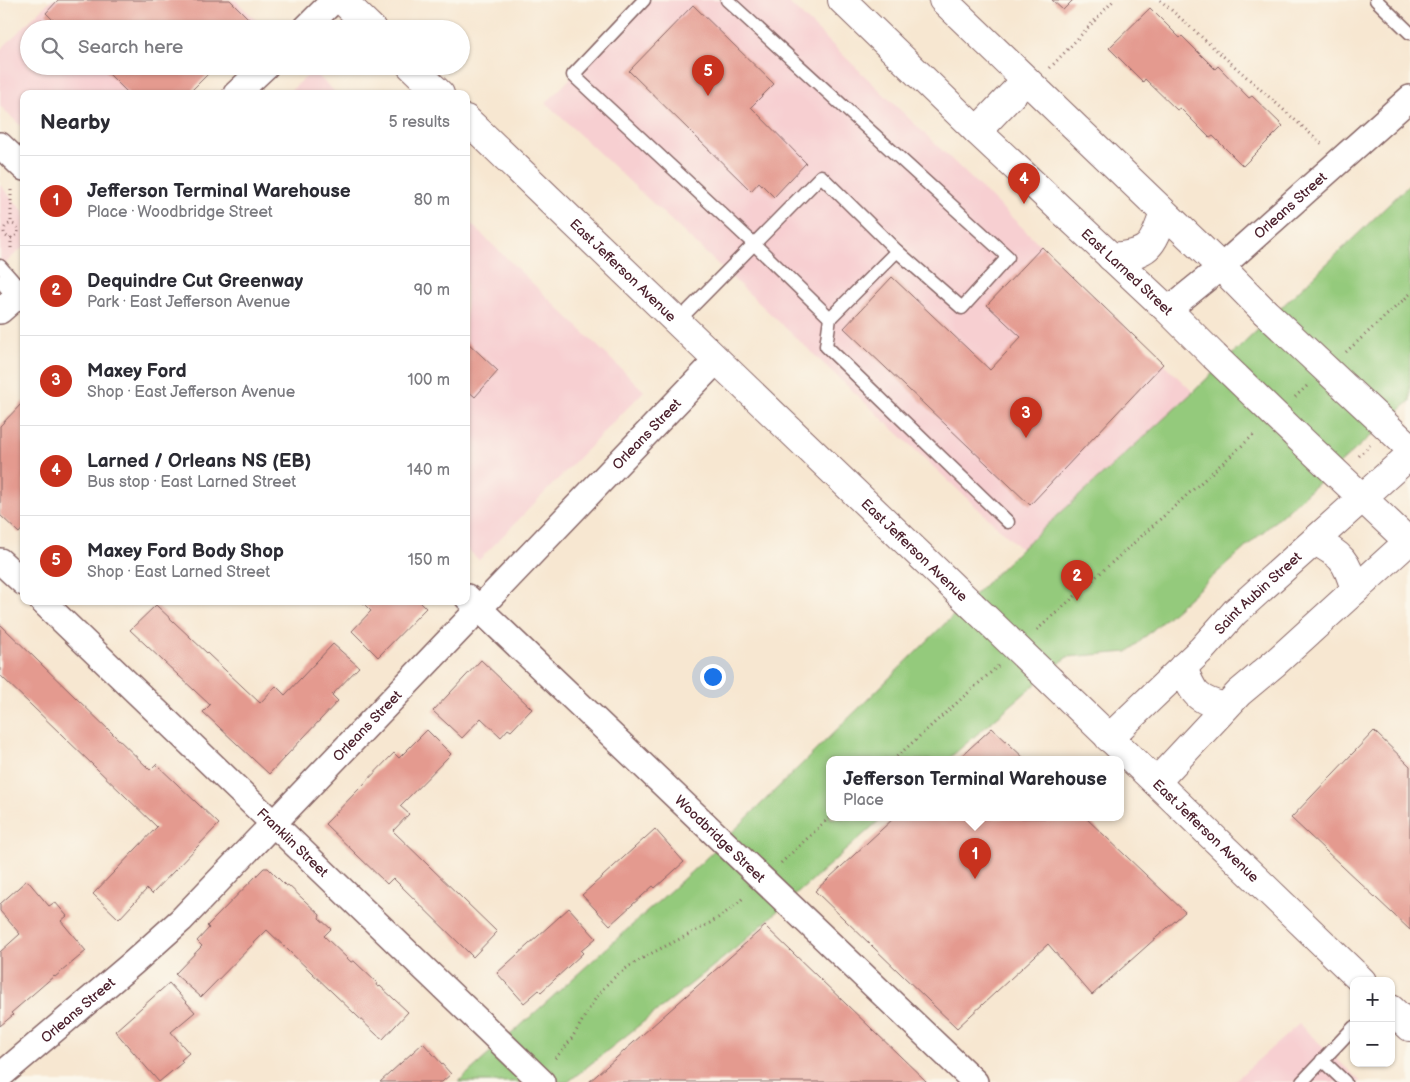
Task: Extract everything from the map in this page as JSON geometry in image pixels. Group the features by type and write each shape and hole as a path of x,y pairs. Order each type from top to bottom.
{"main road":[{"path":"342,0 363,20"},
{"name":"East Larned Street","path":"842,0 977,131 1168,310 1295,434 1409,541"},
{"path":"943,0 1410,448"},
{"path":"420,75 436,90"},
{"path":"977,131 1031,84"},
{"name":"East Jefferson Avenue","path":"470,123 1358,977"},
{"path":"1111,257 1130,255 1147,249 1158,231 1164,212"},
{"name":"Saint Aubin Street","path":"1109,738 1202,649 1235,612 1410,455"},
{"path":"1315,541 1333,551 1342,559 1348,568 1354,590"},
{"path":"1156,782 1239,693 1275,663 1409,541"},
{"path":"1183,667 1189,685 1197,695 1207,703 1225,707"},
{"path":"1395,1013 1410,1027"}],"street":[{"path":"314,20 334,0"},
{"path":"240,90 256,75"},
{"name":"Orleans Street","path":"1168,310 1221,267 1410,98"},
{"path":"0,145 20,164"},
{"name":"Orleans Street","path":"472,602 717,360"},
{"path":"0,561 20,579"},
{"name":"Woodbridge Street","path":"472,602 764,878 975,1082"},
{"name":"Franklin Street","path":"46,605 274,823 532,1078"},
{"name":"Orleans Street","path":"0,1076 181,920 274,823 469,605"}],"lane":[{"path":"644,0 572,75 754,244 830,318"},
{"path":"677,322 821,176 898,251 962,308 1008,257 727,0"},
{"path":"1376,0 1410,33"},
{"path":"898,251 830,318 826,346 1008,522"},
{"path":"0,266 12,294"},
{"path":"1302,1082 1350,1031"},
{"path":"1322,1060 1346,1082"}],"path":[{"path":"1031,84 1053,64 1114,0"},
{"path":"1160,0 1322,144 1343,159"},
{"path":"11,190 11,224"},
{"path":"11,224 16,226 18,231 16,235 9,237 6,236 4,231 5,227 11,224"},
{"path":"1344,354 1410,294"},
{"path":"1292,400 1314,380"},
{"path":"1034,634 1262,427"},
{"path":"1354,461 1374,441"},
{"path":"897,756 1004,660"},
{"path":"532,1078 566,1048 594,999 614,978 664,947 719,919 826,821"}],"shaded area":[{"path":"51,0 235,0 256,20 31,20"},
{"path":"648,0 786,0 1193,392 1021,549 546,103"},
{"path":"20,30 20,75 208,75 192,90 20,90 20,125 0,106 0,50"},
{"path":"308,75 317,75 333,90 292,90"},
{"path":"0,185 20,208 20,250 0,268"},
{"path":"470,223 644,391 479,560 470,552"},
{"path":"1299,1024 1361,1082 1233,1082"}],"green space":[{"path":"1410,184 1410,401 1128,652 1067,657 952,756 826,756 826,821 879,821 736,948 568,1082 458,1082 701,863 1021,549 1193,392"}],"building":[{"path":"58,0 230,0 250,20 53,20 46,13"},
{"path":"1052,0 1073,0 1063,10"},
{"path":"693,5 774,84 751,107 806,163 774,197 759,182 751,191 629,71"},
{"path":"1150,8 1180,38 1182,36 1215,69 1218,66 1249,98 1252,96 1283,126 1243,166 1213,136 1210,138 1180,108 1177,110 1145,79 1143,82 1109,48"},
{"path":"110,75 207,75 192,90 125,90"},
{"path":"1042,247 1163,364 1030,505 844,328 892,277 990,370 1021,337 987,305"},
{"path":"470,345 498,371 475,397 470,393"},
{"path":"20,405 19,533 0,515 0,426"},
{"path":"156,605 260,703 276,686 285,695 333,644 359,667 332,695 338,701 269,774 203,712 210,705 130,630"},
{"path":"365,605 423,605 426,608 378,657 352,631 371,611"},
{"path":"0,624 150,770 156,764 219,824 152,894 147,889 119,919 93,894 157,827 0,675"},
{"path":"481,660 532,709 511,731 508,729 501,737 481,718 462,738 433,711"},
{"path":"992,728 1022,756 961,756"},
{"path":"427,730 451,754 400,806 409,814 393,831 497,932 473,957 393,878 387,884 325,824 394,753 399,758"},
{"path":"1374,731 1410,766 1410,930 1291,818"},
{"path":"891,821 1089,821 1185,912 1092,995 1048,944 957,1028 815,891"},
{"path":"655,829 684,862 655,888 653,886 610,925 582,895"},
{"path":"264,868 268,868 320,915 319,918 331,929 324,936 351,962 354,961 377,983 376,985 380,986 408,1012 383,1039 267,930 201,997 175,974 202,946 197,941 209,928 207,926"},
{"path":"27,880 49,906 55,902 67,916 61,921 86,951 11,1013 13,1015 0,1026 0,952 20,934 0,911 0,904"},
{"path":"569,908 596,938 581,951 583,953 541,992 539,990 524,1003 497,973"},
{"path":"765,926 927,1082 589,1082"},
{"path":"169,983 195,1012 171,1032 189,1053 181,1060 183,1062 159,1082 115,1031"},
{"path":"423,1043 451,1074 442,1082 380,1082"}],"place":[{"name":"Maxey Ford Body Shop","path":"708,96"},
{"name":"Larned / Orleans NS (EB)","path":"1024,204"},
{"name":"Maxey Ford","path":"1026,438"},
{"name":"Dequindre Cut Greenway","path":"1077,601"},
{"name":"Jefferson Terminal Warehouse","path":"975,879"}]}
